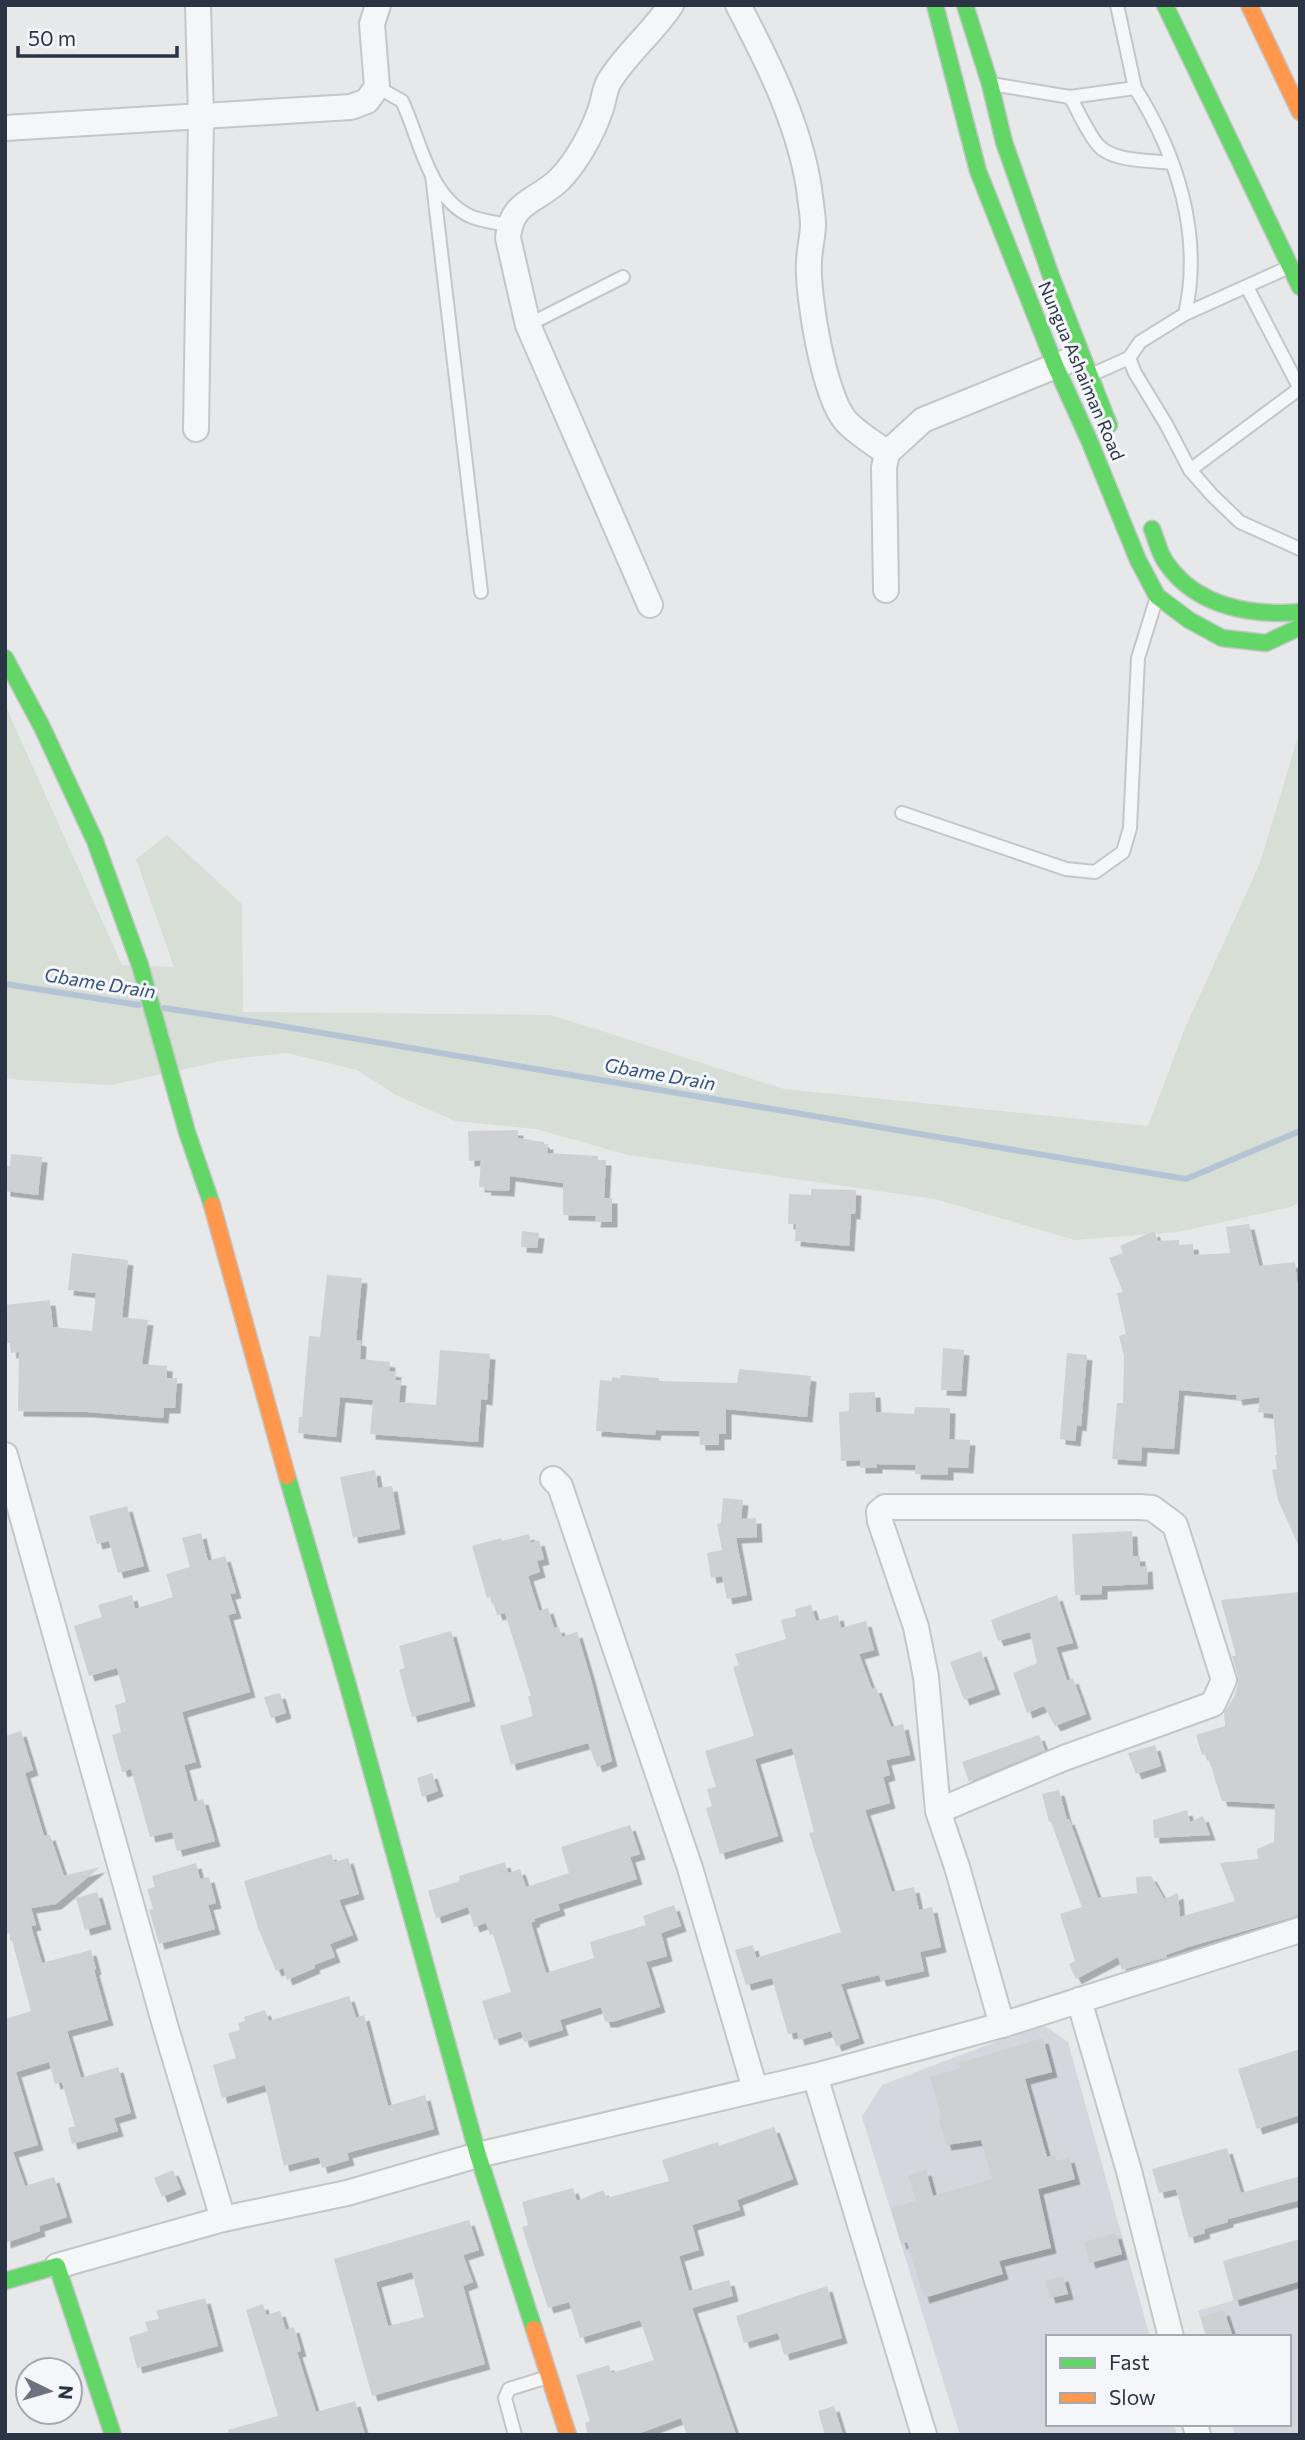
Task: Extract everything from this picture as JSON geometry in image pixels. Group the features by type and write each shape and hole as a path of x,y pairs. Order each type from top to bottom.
{"main road":[{"name":"Nungua Ashaiman Road","path":"935,5 978,171 1055,365 1138,560 1157,596 1189,620 1222,638 1266,643 1300,627"},
{"name":"Nungua Ashaiman Road","path":"965,5 990,84 1004,142 1085,366 1115,438"},
{"path":"1165,5 1300,287"},
{"path":"1249,5 1300,112"},
{"path":"1145,513 1166,563 1188,588 1229,608 1287,614 1300,612"},
{"path":"5,658 42,727 95,841 140,965 187,1132 220,1230 248,1340 478,2155 568,2435"},
{"path":"5,2281 57,2266 113,2435"}],"street":[{"path":"196,429 201,117 198,5"},
{"path":"5,128 351,107 367,101 377,87 372,24 378,5"},
{"path":"650,605 528,325 508,238 509,226 517,210 558,181 574,161 600,112 607,83 661,21 671,5"},
{"path":"738,5 755,37 791,122 808,185 813,226 808,263 820,353 832,396 846,421 887,453"},
{"path":"886,590 884,468 887,453 923,420 1055,365 1085,366"},
{"path":"5,1455 165,2025 223,2219"},
{"path":"554,1479 560,1486 685,1855 755,2089"},
{"path":"938,1811 1064,1758 1213,1704 1224,1680 1175,1525 1152,1508 1140,1507 885,1507 879,1512 916,1627 926,1677 938,1811 957,1867 1002,2025"},
{"path":"57,2266 223,2219 347,2193 478,2155 815,2076 1002,2025 1300,1930"},
{"path":"1079,2000 1129,2171 1170,2335"},
{"path":"815,2076 924,2435"}],"lane":[{"path":"1117,5 1135,88 1147,107 1172,163 1183,199 1189,235 1190,292 1185,314"},
{"path":"990,84 1070,97 1135,88"},
{"path":"377,87 402,101 432,175 481,592"},
{"path":"1070,97 1098,146 1108,153 1119,158 1172,163"},
{"path":"432,175 455,205 471,216 509,226"},
{"path":"1085,366 1129,358 1140,342 1185,314 1291,266"},
{"path":"528,325 623,277"},
{"path":"1190,470 1300,389 1247,287"},
{"path":"1129,358 1190,470 1240,522 1300,549"},
{"path":"902,813 1066,869 1095,872 1123,852 1130,828 1138,658 1157,596"},
{"path":"515,2435 505,2398 509,2389 548,2377"}],"shaded area":[{"path":"5,705 122,965 174,967 136,859 167,835 242,904 243,1012 551,1015 784,1089 1148,1126 1185,1028 1260,863 1300,730 1300,1202 1291,1207 1177,1232 1075,1240 935,1199 628,1155 536,1129 455,1121 396,1095 357,1070 287,1053 231,1059 111,1085 5,1077"},
{"path":"1042,2024 1068,2042 1149,2335 1046,2335 1046,2426 1175,2426 1177,2435 960,2435 862,2117 882,2085"},
{"path":"1300,2280 1300,2435 1235,2435 1233,2426 1291,2426 1291,2335 1205,2335 1198,2311"}],"building":[{"path":"518,1130 518,1138 548,1144 547,1153 598,1156 598,1160 606,1160 604,1198 612,1198 612,1222 595,1222 596,1216 563,1215 563,1183 510,1176 509,1191 485,1190 486,1187 479,1187 481,1160 469,1161 468,1131"},
{"path":"11,1154 42,1157 38,1195 5,1191 5,1166 10,1166"},
{"path":"811,1189 856,1190 849,1246 795,1241 796,1224 788,1224 789,1194 811,1195"},
{"path":"1249,1224 1259,1266 1295,1262 1300,1310 1300,1549 1278,1500 1272,1470 1277,1469 1273,1414 1258,1412 1260,1397 1237,1400 1236,1395 1179,1390 1174,1449 1142,1447 1141,1461 1112,1459 1117,1403 1123,1403 1124,1356 1119,1336 1126,1334 1117,1293 1123,1292 1109,1258 1123,1253 1120,1246 1154,1231 1158,1241 1179,1240 1179,1245 1193,1244 1194,1255 1230,1253 1226,1227"},
{"path":"522,1231 539,1233 537,1248 521,1247"},
{"path":"72,1253 128,1260 122,1317 148,1320 142,1364 167,1366 167,1378 177,1378 175,1408 164,1408 163,1418 88,1412 18,1411 19,1352 11,1353 10,1343 5,1343 5,1305 50,1300 53,1327 92,1331 96,1293 68,1290"},
{"path":"327,1275 362,1278 356,1340 361,1341 360,1359 390,1362 389,1371 396,1372 395,1380 401,1380 399,1402 436,1405 440,1350 490,1354 487,1400 481,1399 478,1442 370,1434 373,1400 340,1397 336,1437 298,1433 299,1417 302,1417 309,1336 320,1337"},
{"path":"943,1348 964,1350 961,1391 941,1390"},
{"path":"1067,1353 1087,1355 1081,1426 1077,1425 1075,1441 1060,1439"},
{"path":"739,1369 811,1376 807,1417 726,1409 726,1434 719,1434 719,1445 700,1445 699,1431 656,1430 655,1435 596,1431 600,1380 612,1381 612,1377 620,1378 621,1375 659,1378 659,1381 737,1383"},
{"path":"875,1392 876,1412 914,1414 915,1407 950,1408 949,1439 970,1440 968,1468 948,1467 948,1475 915,1474 916,1465 877,1464 877,1468 860,1468 860,1460 841,1461 839,1412 849,1411 849,1393"},
{"path":"375,1470 378,1488 392,1486 400,1529 353,1538 340,1477"},
{"path":"723,1498 743,1500 741,1519 756,1518 757,1537 736,1538 747,1595 727,1599 722,1576 711,1578 707,1553 722,1550 717,1524 721,1523"},
{"path":"127,1506 144,1566 118,1573 109,1541 97,1544 89,1516"},
{"path":"1132,1531 1133,1556 1140,1556 1140,1567 1147,1566 1148,1584 1102,1586 1102,1594 1075,1595 1072,1534"},
{"path":"201,1533 208,1561 225,1556 236,1593 230,1594 236,1613 228,1615 250,1692 182,1712 196,1762 184,1765 194,1802 203,1799 215,1841 177,1851 172,1832 150,1837 131,1769 122,1772 112,1735 121,1732 115,1705 126,1702 117,1668 89,1676 74,1626 102,1617 98,1605 132,1595 135,1609 173,1597 166,1574 190,1567 182,1538"},
{"path":"529,1534 531,1543 539,1540 544,1559 537,1561 540,1572 528,1576 539,1611 548,1608 554,1628 559,1627 562,1637 577,1632 590,1676 612,1761 597,1767 588,1743 511,1765 500,1726 533,1716 528,1696 531,1696 505,1613 497,1615 491,1596 487,1598 472,1546"},
{"path":"1300,1592 1300,1915 1188,1947 1166,1955 1167,1957 1122,1970 1118,1957 1076,1979 1069,1964 1075,1961 1060,1914 1082,1907 1049,1822 1042,1794 1059,1790 1067,1820 1069,1819 1098,1898 1137,1893 1136,1877 1151,1876 1164,1899 1178,1893 1180,1917 1235,1901 1220,1863 1258,1859 1257,1849 1274,1842 1275,1804 1222,1801 1209,1760 1205,1754 1202,1755 1196,1735 1225,1726 1224,1713 1238,1685 1232,1656 1236,1656 1221,1600"},
{"path":"1057,1595 1073,1643 1056,1647 1067,1681 1073,1678 1086,1714 1055,1726 1044,1706 1027,1713 1013,1673 1037,1663 1030,1632 998,1641 991,1620"},
{"path":"811,1605 816,1621 838,1615 841,1628 866,1621 874,1650 859,1654 872,1689 876,1687 891,1727 903,1724 910,1755 886,1760 890,1775 883,1777 890,1803 865,1810 892,1892 914,1887 919,1910 932,1907 941,1947 920,1952 924,1971 881,1981 879,1975 841,1984 859,2038 836,2046 831,2031 799,2040 797,2032 788,2034 772,1978 746,1985 735,1950 753,1945 756,1958 841,1932 809,1833 814,1832 792,1748 755,1759 778,1836 720,1854 706,1808 712,1806 707,1789 716,1787 705,1751 754,1736 733,1667 739,1665 735,1654 786,1639 781,1620 796,1616 795,1609"},
{"path":"451,1631 470,1701 412,1717 399,1670 405,1668 399,1646"},
{"path":"981,1651 995,1689 964,1700 950,1662"},
{"path":"280,1693 286,1713 271,1718 264,1697"},
{"path":"21,1731 33,1770 25,1773 44,1836 50,1835 64,1876 100,1867 56,1904 31,1908 36,1925 31,1926 42,1963 91,1950 108,2020 67,2031 81,2078 118,2067 131,2113 114,2118 118,2131 72,2144 68,2128 75,2126 62,2082 55,2084 49,2062 16,2072 38,2145 13,2152 25,2186 54,2177 67,2217 39,2226 40,2231 5,2243 5,2019 31,2011 10,1933 5,1935 5,1736"},
{"path":"1039,1735 1045,1750 969,1782 962,1762"},
{"path":"1155,1745 1161,1766 1136,1774 1128,1753"},
{"path":"432,1773 438,1791 422,1797 417,1778"},
{"path":"1187,1810 1190,1822 1203,1816 1210,1835 1154,1838 1153,1820"},
{"path":"630,1825 640,1854 630,1857 637,1879 558,1904 560,1910 534,1919 531,1923 546,1973 594,1958 590,1942 646,1925 643,1916 674,1905 681,1926 661,1933 667,1956 646,1962 660,2007 605,2022 601,2007 560,2020 563,2030 524,2042 521,2031 494,2040 482,2001 511,1992 493,1934 490,1935 486,1923 474,1927 468,1907 436,1918 428,1891 460,1881 459,1876 505,1862 508,1873 520,1869 526,1887 569,1873 561,1847"},
{"path":"331,1854 334,1862 348,1858 359,1894 339,1900 353,1935 330,1944 335,1957 287,1980 283,1968 276,1971 258,1928 244,1881"},
{"path":"196,1863 200,1879 209,1877 216,1903 208,1905 215,1929 159,1944 149,1910 153,1909 147,1889 155,1887 152,1876"},
{"path":"97,1892 106,1924 85,1930 76,1898"},
{"path":"349,1996 356,2018 364,2015 388,2106 425,2095 434,2129 347,2153 349,2160 322,2168 319,2157 284,2166 265,2085 222,2098 213,2065 236,2058 228,2033 240,2030 238,2023 245,2021 244,2017 265,2010 269,2021"},
{"path":"1043,2038 1052,2072 1025,2079 1047,2157 1055,2155 1057,2161 1069,2157 1075,2179 1038,2189 1051,2248 999,2261 1003,2274 924,2298 907,2242 901,2244 891,2208 916,2201 908,2175 926,2170 933,2196 992,2179 981,2140 946,2145 930,2077 961,2068 959,2063"},
{"path":"1300,2049 1300,2115 1257,2129 1238,2069"},
{"path":"774,2127 793,2179 737,2200 740,2210 692,2225 699,2250 679,2256 689,2291 729,2280 733,2296 692,2308 736,2435 687,2435 681,2418 635,2435 588,2435 585,2423 590,2421 576,2375 609,2365 611,2373 654,2360 640,2320 580,2338 569,2302 548,2308 522,2227 528,2225 522,2202 573,2188 577,2201 603,2190 607,2198 669,2181 662,2160 718,2142 719,2146"},
{"path":"1227,2148 1241,2193 1300,2176 1300,2200 1228,2219 1228,2222 1204,2229 1205,2233 1189,2238 1176,2189 1159,2193 1152,2169"},
{"path":"173,2170 181,2189 162,2197 154,2178"},
{"path":"469,2220 479,2250 463,2255 473,2282 463,2286 485,2364 372,2396 334,2259","holes":["412,2272 424,2317 388,2326 376,2282"]},
{"path":"1116,2233 1122,2254 1090,2263 1084,2242"},
{"path":"1300,2239 1300,2281 1234,2301 1223,2261"},
{"path":"1063,2276 1068,2294 1050,2298 1045,2281"},
{"path":"827,2286 842,2338 784,2355 778,2333 744,2343 736,2316"},
{"path":"205,2298 218,2346 137,2368 129,2337 148,2331 145,2322 159,2319 156,2311"},
{"path":"263,2304 266,2315 280,2311 286,2330 294,2327 301,2351 297,2352 316,2412 355,2401 365,2435 229,2435 228,2430 278,2416 246,2310"},
{"path":"1224,2310 1232,2335 1206,2335 1201,2317"},
{"path":"834,2406 843,2435 825,2435 818,2411"}],"waterway":[{"name":"Gbame Drain","path":"5,984 139,1005"},
{"name":"Gbame Drain","path":"164,1008 1186,1179 1300,1131"}],"traffic: fast":[{"path":"935,5 978,171 1055,365 1138,560 1157,596 1189,620 1222,638 1266,643 1300,627"},
{"path":"965,5 990,84 1004,142 1051,276 1109,425"},
{"path":"1165,5 1300,287"},
{"path":"1152,529 1160,552 1179,579 1210,599 1245,610 1300,612"},
{"path":"5,658 42,727 95,841 140,965 187,1132 212,1205"},
{"path":"287,1476 478,2155 534,2329"},
{"path":"5,2281 57,2266 113,2435"}],"traffic: slow":[{"path":"1249,5 1300,112"},
{"path":"212,1205 287,1476"},
{"path":"534,2329 568,2435"}]}
